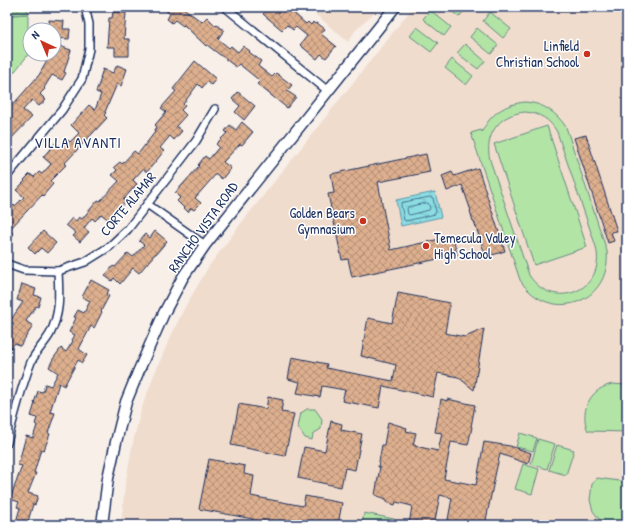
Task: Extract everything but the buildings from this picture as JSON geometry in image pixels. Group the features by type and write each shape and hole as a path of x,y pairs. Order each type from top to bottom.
{"main road":[{"name":"RANCHO VISTA ROAD","path":"102,525 108,478 126,402 164,313 183,277 205,245 395,7"}],"street":[{"path":"7,176 62,110 82,79 89,48 89,24 85,7"},
{"path":"225,7 328,91"},
{"name":"CORTE ALAMAR","path":"7,264 24,270 58,271 85,262 109,247 128,229 196,141 215,109"},
{"path":"147,204 205,245"},
{"path":"7,443 32,360 50,334 57,316 59,298 58,271"}],"shaded area":[{"path":"307,7 380,7 355,31 348,42"},
{"name":"Temecula Valley High School","path":"413,7 627,7 627,525 121,525 125,485 141,410 154,375 185,307 209,266 239,226"}],"green space":[{"path":"7,7 28,7 28,14 11,15 7,12"},
{"path":"446,7 464,7 466,8 459,17"},
{"path":"430,10 451,27 444,36 423,19"},
{"path":"490,12 511,29 503,38 483,21"},
{"path":"28,14 28,22 22,22 22,62 7,81 7,44 11,15"},
{"path":"417,27 438,43 431,52 410,36"},
{"path":"477,28 498,45 491,54 470,37"},
{"path":"465,44 485,61 478,69 457,53"},
{"path":"452,59 473,76 466,85 445,68"},
{"path":"525,102 543,106 558,117 566,127 607,251 606,269 600,284 589,295 576,302 562,305 547,302 532,294 520,280 471,133 481,130 482,132 489,120 494,115 511,105","holes":["525,112 539,115 547,120 557,132 596,247 597,262 594,275 586,285 576,291 564,294 551,293 539,286 529,275 490,160 489,142 492,134 501,121 516,114"]},
{"path":"547,126 587,247 534,265 494,144"},
{"path":"612,384 627,385 627,432 588,431 585,413 588,402 600,389"},
{"path":"307,409 315,409 322,419 321,429 313,434 312,440 305,438 298,427 301,413"},
{"path":"520,433 537,438 533,451 516,447"},
{"path":"538,439 555,444 547,469 531,464"},
{"path":"557,445 574,450 566,475 549,470"},
{"path":"523,464 539,469 532,494 515,489"},
{"path":"597,478 627,482 627,525 607,525 599,519 593,511 590,500 592,484"},
{"path":"364,513 394,519 393,525 362,525"}],"water":[{"path":"435,192 441,217 401,226 396,200"}],"place":[{"name":"Linfield Christian School","path":"587,54"},
{"name":"Golden Bears Gymnasium","path":"363,221"},
{"name":"Temecula Valley High School","path":"426,246"}],"district":[{"name":"VILLA AVANTI","path":"78,143"}]}
